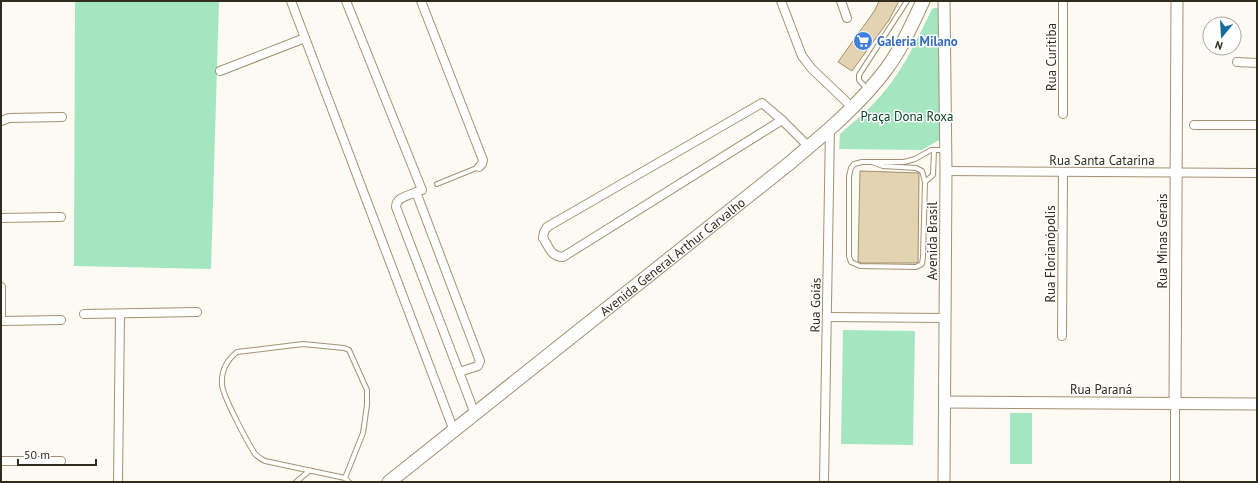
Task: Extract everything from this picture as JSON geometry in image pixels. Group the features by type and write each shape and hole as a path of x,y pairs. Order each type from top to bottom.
{"main road":[{"name":"Avenida General Arthur Carvalho","path":"389,482 809,147 853,108 887,68 899,49 923,1"}],"street":[{"path":"291,1 454,431"},
{"path":"346,1 422,190"},
{"path":"421,1 483,160 479,167"},
{"path":"781,1 802,56 812,69 853,108"},
{"path":"841,1 848,18"},
{"name":"Avenida Brasil","path":"944,1 946,150 944,482"},
{"name":"Rua Curitiba","path":"1063,1 1063,114"},
{"name":"Rua Minas Gerais","path":"1175,482 1177,1"},
{"path":"220,71 305,38"},
{"path":"1237,62 1257,63"},
{"path":"782,120 563,258 553,255 543,238 547,227 759,104 765,104 782,120 809,147"},
{"path":"1,121 8,118 62,117"},
{"path":"1194,125 1257,125"},
{"name":"Rua Goiás","path":"824,482 830,128"},
{"name":"Rua Santa Catarina","path":"946,171 1257,173"},
{"name":"Rua Florianópolis","path":"1062,336 1063,172"},
{"path":"459,372 478,366 480,361 416,192 398,200 396,207 475,414"},
{"path":"1,218 61,217"},
{"path":"1,287 1,321 61,320"},
{"path":"84,314 197,312"},
{"path":"118,482 120,314"},
{"path":"827,317 945,318"},
{"name":"Rua Paraná","path":"945,402 1257,404"},
{"path":"1,461 61,461"}],"lane":[{"path":"868,90 859,80 859,75 907,1"},
{"path":"925,182 933,175 934,150"},
{"path":"872,162 883,166 916,168 922,171 925,182 923,257 922,264 916,267 860,266 854,264 850,256 849,176 851,168 854,164 862,162 891,161 904,162 915,159 934,150 946,150"},
{"path":"437,184 479,167"},
{"path":"303,344 344,348 349,350 367,390 367,405 363,433 347,480 260,459 231,409 222,384 225,364 229,358 237,352 303,344"},
{"path":"296,482 309,471"}],"green space":[{"path":"75,1 219,1 211,269 74,266"},
{"name":"Praça Dona Roxa","path":"938,8 941,139 922,150 839,149 840,134 870,107 892,82 907,59 932,9"},
{"path":"843,330 915,331 913,445 841,444"},
{"path":"1010,413 1032,413 1032,464 1010,464"}],"building":[{"name":"Galeria Milano","path":"879,1 899,1 889,20 852,71 838,62 875,10"},
{"path":"860,171 919,173 918,262 861,263 858,261"}],"place":[{"name":"Galeria Milano","path":"863,41"}]}
